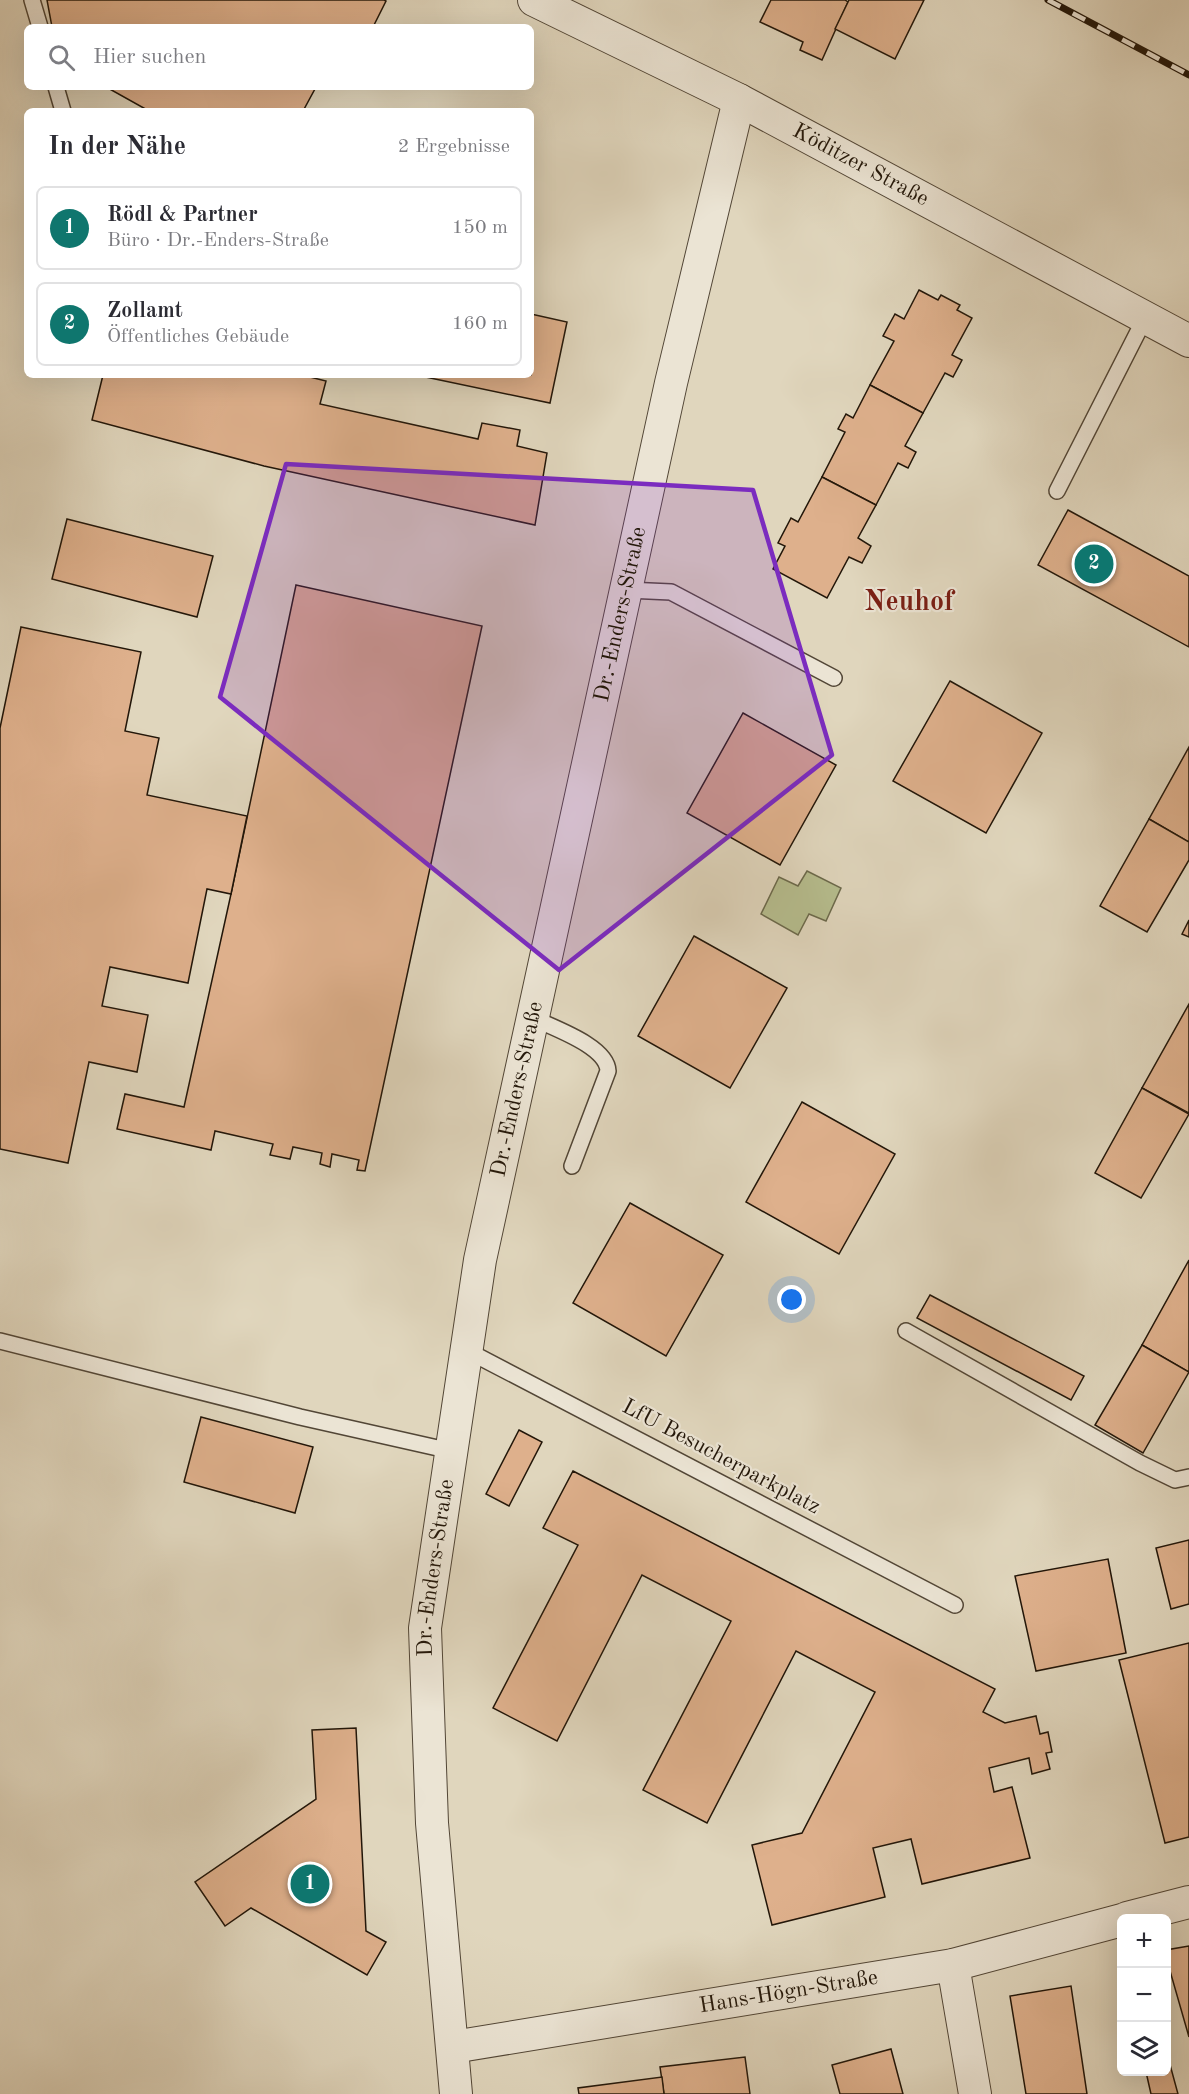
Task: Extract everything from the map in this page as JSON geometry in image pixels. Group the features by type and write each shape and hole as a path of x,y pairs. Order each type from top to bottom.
{"street":[{"name":"Köditzer Straße","path":"534,0 740,100 1187,339"},
{"name":"Dr.-Enders-Straße","path":"456,2094 432,1824 425,1628 480,1260 671,383 740,100"},
{"path":"1142,1914 1189,1902"},
{"name":"Hans-Högn-Straße","path":"453,2047 953,1965 1117,1921"},
{"path":"953,1965 975,2094"}],"lane":[{"path":"32,0 39,24"},
{"path":"57,90 62,108"},
{"path":"1057,491 1144,318"},
{"path":"627,590 671,592 834,678"},
{"path":"533,1018 588,1044 608,1063 608,1071 572,1166"},
{"path":"906,1331 1140,1463 1175,1480 1189,1477"},
{"path":"0,1341 300,1417 451,1451"},
{"name":"LfU Besucherparkplatz","path":"466,1350 955,1605"}],"highlighted area":[{"path":"286,464 753,490 832,755 559,970 220,697"}],"green space":[{"path":"807,871 841,888 826,921 809,914 798,935 761,914 779,877 798,886"}],"building":[{"path":"47,0 386,1 374,24 51,24"},
{"path":"771,0 845,0 848,2 822,60 800,50 803,42 760,22"},
{"path":"849,0 924,0 895,59 835,29"},
{"path":"111,90 314,90 305,108 144,108"},
{"path":"919,290 938,300 941,295 960,305 957,310 972,318 952,355 962,360 953,377 945,373 923,413 870,385 894,341 883,336 895,314 904,319"},
{"path":"534,315 567,322 550,403 430,378 534,378"},
{"path":"102,378 314,378 326,381 320,404 478,439 482,423 520,430 517,446 547,453 535,525 264,466 92,420"},
{"path":"870,385 923,413 905,446 916,452 908,468 898,463 876,505 822,477 845,432 838,429 846,414 853,418"},
{"path":"822,477 876,505 858,538 871,546 862,563 849,557 827,598 773,569 785,546 778,543 791,518 798,522"},
{"path":"1068,510 1189,576 1189,647 1038,565"},
{"path":"67,519 213,556 197,617 52,579"},
{"path":"296,585 482,626 365,1171 357,1170 359,1160 332,1154 330,1167 320,1164 322,1153 293,1147 290,1159 270,1155 273,1144 215,1131 211,1150 117,1129 125,1094 184,1107"},
{"path":"21,627 141,652 125,731 159,738 147,795 247,816 231,894 207,889 188,983 110,967 102,1006 148,1015 137,1072 89,1062 68,1163 0,1149 0,728"},
{"path":"950,681 1042,733 986,833 893,781"},
{"path":"743,713 836,765 780,865 687,813"},
{"path":"1189,747 1189,842 1149,819"},
{"path":"1149,819 1189,842 1189,860 1147,932 1100,906"},
{"path":"1189,920 1189,937 1182,934"},
{"path":"694,936 787,988 730,1088 638,1036"},
{"path":"1189,1004 1189,1113 1142,1088"},
{"path":"1142,1088 1189,1114 1141,1198 1095,1173"},
{"path":"802,1102 895,1154 839,1254 746,1202"},
{"path":"630,1203 723,1255 666,1356 573,1303"},
{"path":"1189,1260 1189,1372 1142,1345"},
{"path":"930,1295 1084,1376 1071,1400 917,1318"},
{"path":"1142,1345 1189,1372 1143,1453 1095,1425"},
{"path":"201,1417 313,1447 295,1513 184,1482"},
{"path":"519,1430 542,1442 509,1506 486,1494"},
{"path":"573,1471 995,1689 983,1712 1005,1723 1036,1716 1040,1734 1048,1732 1052,1752 1046,1753 1050,1769 1032,1774 1029,1758 989,1768 994,1792 1012,1787 1030,1858 922,1884 911,1839 873,1848 885,1897 772,1925 752,1845 802,1833 875,1692 796,1651 707,1823 643,1790 731,1621 642,1575 557,1741 493,1708 578,1545 543,1528"},
{"path":"1189,1540 1189,1604 1171,1609 1156,1548"},
{"path":"1108,1559 1126,1653 1036,1671 1015,1576"},
{"path":"1189,1643 1189,1837 1165,1843 1119,1660"},
{"path":"356,1728 366,1931 386,1942 367,1975 251,1908 225,1926 195,1882 316,1799 312,1730"},
{"path":"1189,1946 1189,2037 1171,1974 1171,1949"},
{"path":"1071,1986 1087,2094 1026,2094 1010,1996"},
{"path":"891,2049 903,2094 840,2094 832,2065"},
{"path":"745,2057 750,2094 664,2094 660,2067"},
{"path":"1171,2068 1178,2094 1151,2094 1147,2076 1171,2076"},
{"path":"662,2077 664,2094 579,2094 578,2088"}],"railway":[{"path":"1048,0 1189,75"}],"place":[{"name":"Zollamt","path":"1094,564"},
{"name":"Rödl & Partner","path":"310,1884"}],"district":[{"name":"Neuhof","path":"909,603"}]}
